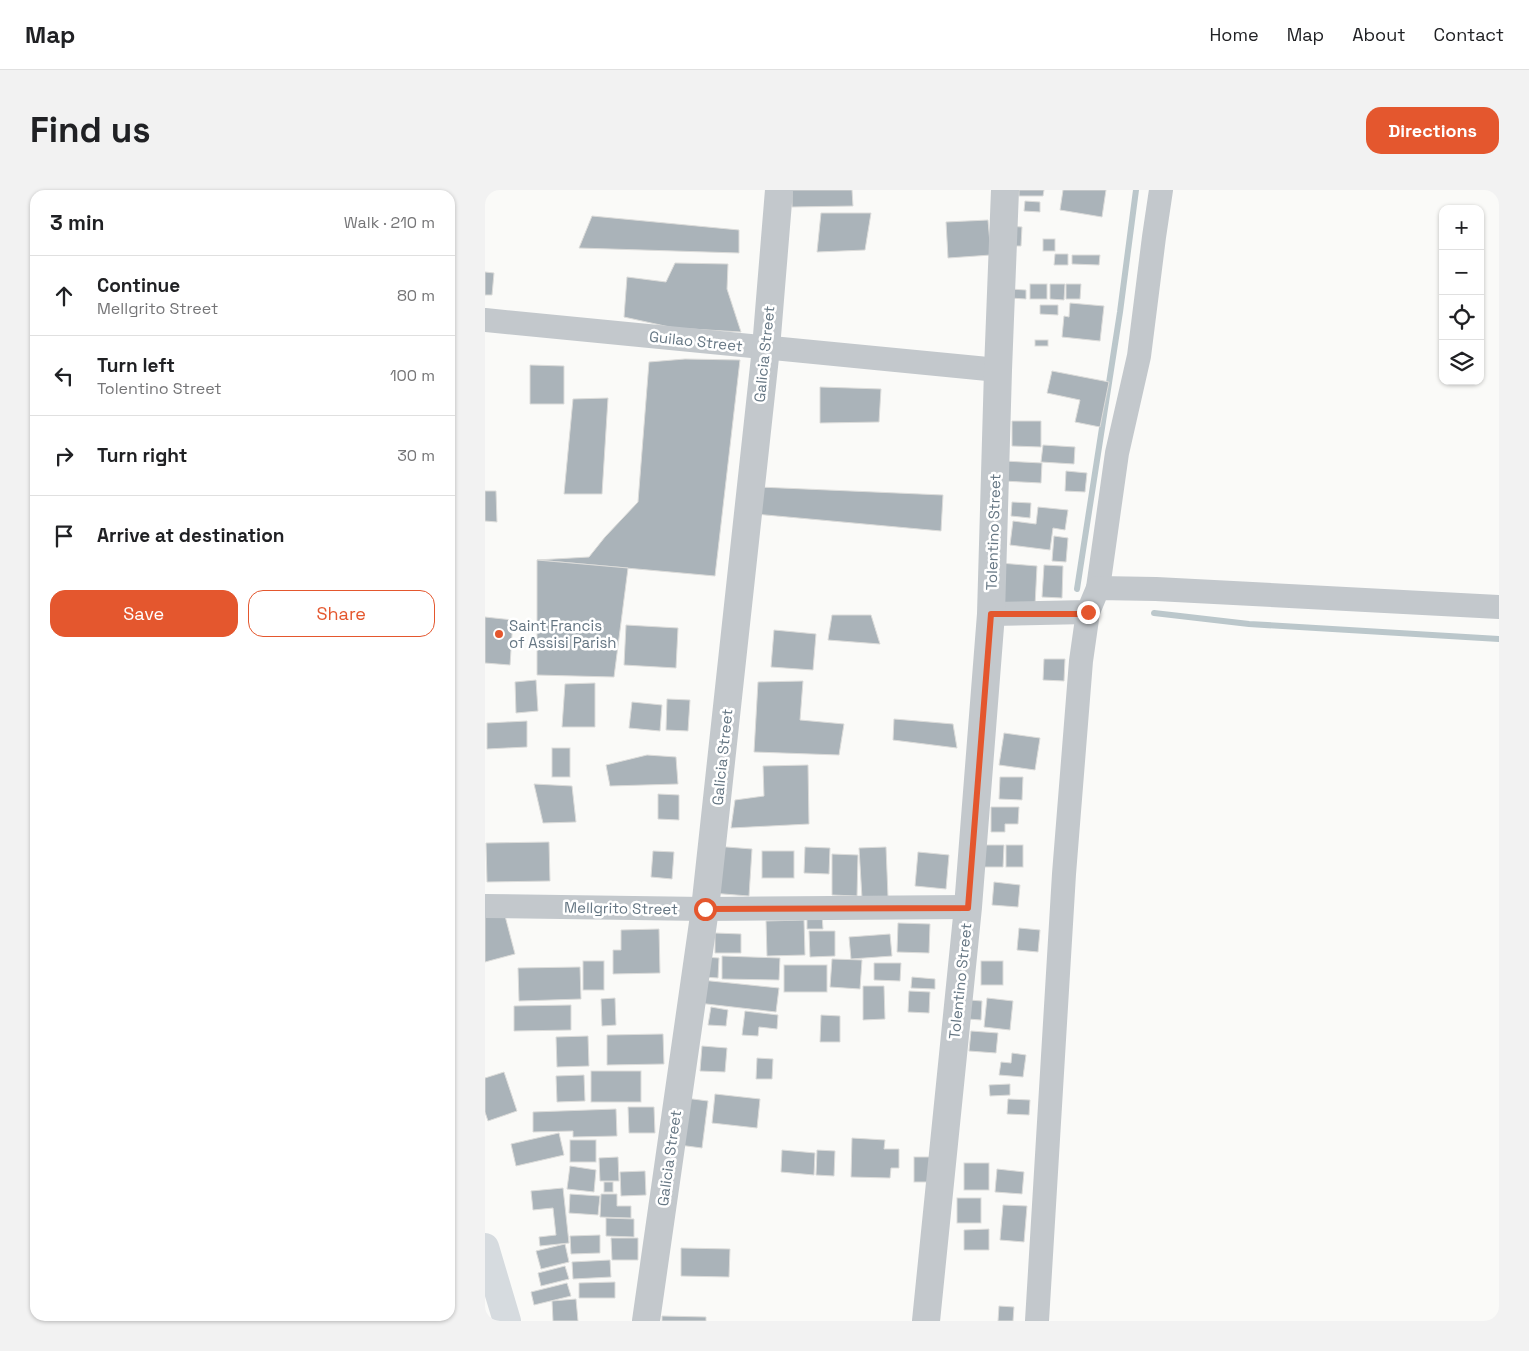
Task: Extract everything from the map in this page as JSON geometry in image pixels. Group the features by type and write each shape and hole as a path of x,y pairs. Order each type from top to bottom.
{"highway":[{"path":"485,1248 507,1321"}],"street":[{"name":"Galicia Street","path":"646,1321 705,909 766,348 779,190"},
{"name":"Tolentino Street","path":"926,1321 968,908 991,614 997,370 1005,190"},
{"path":"1037,1321 1064,874 1081,661 1088,612 1098,588 1117,453 1139,356 1161,190"},
{"name":"Guilao Street","path":"485,320 997,370"},
{"path":"1098,588 1156,588 1499,608"},
{"path":"991,614 1080,614 1088,612"},
{"name":"Mellgrito Street","path":"485,906 705,909 968,908"}],"building":[{"path":"792,190 852,190 853,206 792,207"},
{"path":"1019,190 1044,190 1043,196 1019,196"},
{"path":"1063,190 1106,190 1102,217 1060,210"},
{"path":"1025,201 1040,202 1040,212 1024,211"},
{"path":"821,213 871,213 865,250 817,252"},
{"path":"592,216 739,230 739,253 579,248"},
{"path":"988,220 991,255 948,258 946,222"},
{"path":"1008,226 1022,227 1021,246 1008,246"},
{"path":"1043,239 1055,239 1055,251 1043,251"},
{"path":"1055,254 1068,254 1068,265 1054,265"},
{"path":"1072,255 1100,255 1099,265 1072,264"},
{"path":"675,263 728,264 727,289 741,332 674,328 624,317 627,277 666,282"},
{"path":"485,272 494,273 492,295 485,295"},
{"path":"1030,284 1047,284 1047,299 1030,299"},
{"path":"1050,284 1065,284 1064,300 1050,299"},
{"path":"1066,284 1081,284 1080,299 1066,299"},
{"path":"1010,289 1026,290 1026,299 1010,298"},
{"path":"1070,303 1104,306 1100,341 1062,337 1064,316 1069,317"},
{"path":"1040,305 1058,305 1058,315 1040,314"},
{"path":"1035,340 1048,340 1048,346 1035,346"},
{"path":"685,359 740,360 715,576 537,560 589,557 638,502 649,362"},
{"path":"530,365 564,366 564,404 530,404"},
{"path":"1052,371 1109,382 1100,427 1075,422 1080,400 1047,393"},
{"path":"820,387 881,389 879,422 820,423"},
{"path":"608,398 602,494 564,494 573,399"},
{"path":"1012,421 1041,421 1041,447 1012,446"},
{"path":"1043,445 1075,447 1074,464 1041,462"},
{"path":"1004,461 1042,463 1041,483 1003,481"},
{"path":"1066,471 1087,473 1085,492 1065,491"},
{"path":"759,487 943,495 941,531 755,514"},
{"path":"485,491 496,491 497,522 485,521"},
{"path":"1012,502 1031,503 1030,518 1011,516"},
{"path":"1038,507 1068,510 1065,530 1053,528 1050,550 1010,545 1013,521 1036,524"},
{"path":"1054,536 1068,538 1066,562 1052,561"},
{"path":"537,560 628,568 614,677 537,675"},
{"path":"1000,563 1037,566 1035,606 997,603"},
{"path":"1044,565 1063,566 1062,598 1042,597"},
{"path":"832,615 871,615 880,644 828,640"},
{"name":"Saint Francis of Assisi Parish","path":"485,617 513,620 510,665 485,663"},
{"path":"626,625 678,628 676,668 624,665"},
{"path":"774,630 816,634 813,670 771,667"},
{"path":"1044,659 1065,659 1064,681 1043,680"},
{"path":"536,680 538,711 516,713 515,682"},
{"path":"803,681 800,720 844,724 839,755 754,752 758,682"},
{"path":"595,683 595,727 562,727 565,684"},
{"path":"667,699 690,700 688,731 666,730"},
{"path":"632,702 662,705 660,731 629,728"},
{"path":"894,719 953,724 957,748 893,740"},
{"path":"527,721 527,747 487,749 487,723"},
{"path":"1004,733 1040,738 1035,770 999,765"},
{"path":"552,748 570,748 570,777 552,777"},
{"path":"647,755 676,757 678,784 610,786 606,765"},
{"path":"808,765 809,824 731,828 735,800 764,796 763,766"},
{"path":"1000,777 1023,777 1022,800 999,799"},
{"path":"534,784 572,786 576,822 543,823"},
{"path":"658,794 679,795 679,820 658,819"},
{"path":"991,807 1019,807 1018,824 1005,824 1005,832 991,832"},
{"path":"549,842 550,881 487,882 486,843"},
{"path":"976,845 1004,845 1003,867 976,867"},
{"path":"1006,845 1023,845 1023,867 1006,867"},
{"path":"714,846 752,849 749,896 711,893"},
{"path":"805,847 830,848 829,874 804,873"},
{"path":"886,847 888,897 862,898 859,848"},
{"path":"653,851 674,852 672,879 651,877"},
{"path":"762,851 794,851 794,878 762,878"},
{"path":"918,852 949,855 946,889 915,886"},
{"path":"832,854 858,855 857,896 832,895"},
{"path":"994,882 1020,885 1018,907 992,905"},
{"path":"504,912 515,954 485,962 485,917"},
{"path":"807,915 822,915 823,929 807,929"},
{"path":"804,920 805,955 767,956 766,921"},
{"path":"898,923 930,924 929,953 897,952"},
{"path":"1019,928 1040,930 1038,952 1017,950"},
{"path":"659,929 660,973 613,974 613,950 621,950 621,930"},
{"path":"809,931 835,931 835,956 810,957"},
{"path":"715,933 741,934 741,953 715,953"},
{"path":"890,934 892,956 851,959 849,937"},
{"path":"722,956 780,958 779,980 722,979"},
{"path":"704,957 719,958 718,978 703,977"},
{"path":"832,959 862,960 860,989 830,987"},
{"path":"583,961 604,961 604,990 583,990"},
{"path":"981,961 1003,961 1003,985 981,985"},
{"path":"874,963 901,963 900,981 874,980"},
{"path":"784,965 827,965 827,992 784,992"},
{"path":"580,967 581,999 519,1001 518,968"},
{"path":"912,977 935,979 935,989 911,988"},
{"path":"701,980 779,988 776,1012 698,1003"},
{"path":"863,986 884,986 885,1019 863,1020"},
{"path":"909,991 930,992 929,1013 908,1012"},
{"path":"615,998 616,1025 602,1026 601,999"},
{"path":"987,998 1013,1001 1010,1030 984,1027"},
{"path":"969,1000 982,1001 981,1020 968,1019"},
{"path":"571,1005 571,1030 514,1031 514,1006"},
{"path":"711,1007 728,1010 726,1026 708,1025"},
{"path":"745,1011 778,1015 777,1029 759,1027 758,1036 742,1035"},
{"path":"821,1015 840,1016 840,1042 820,1042"},
{"path":"971,1031 998,1033 996,1053 969,1051"},
{"path":"663,1034 664,1064 607,1065 607,1035"},
{"path":"588,1036 589,1066 557,1067 556,1037"},
{"path":"702,1046 727,1048 725,1072 700,1071"},
{"path":"1012,1053 1026,1055 1023,1077 999,1075 1001,1062 1011,1063"},
{"path":"757,1058 773,1059 772,1079 756,1079"},
{"path":"591,1071 641,1071 641,1102 591,1102"},
{"path":"504,1072 517,1111 488,1121 485,1112 485,1078"},
{"path":"584,1075 585,1101 557,1102 556,1076"},
{"path":"1010,1084 1010,1095 990,1096 989,1085"},
{"path":"715,1094 760,1099 757,1128 712,1123"},
{"path":"685,1098 708,1101 702,1148 679,1145"},
{"path":"1008,1099 1030,1100 1029,1115 1007,1114"},
{"path":"628,1107 654,1107 655,1133 629,1133"},
{"path":"616,1109 617,1136 573,1137 573,1131 533,1132 533,1112"},
{"path":"559,1133 564,1155 516,1166 511,1144"},
{"path":"852,1138 885,1140 884,1149 899,1149 899,1168 891,1168 890,1178 851,1177"},
{"path":"570,1140 596,1140 596,1162 570,1162"},
{"path":"782,1150 815,1153 814,1175 781,1172"},
{"path":"817,1150 835,1151 834,1176 816,1175"},
{"path":"618,1157 619,1181 600,1181 599,1158"},
{"path":"914,1157 934,1157 934,1182 914,1182"},
{"path":"964,1163 989,1163 989,1190 964,1190"},
{"path":"570,1166 596,1170 594,1192 567,1189"},
{"path":"997,1169 1024,1172 1022,1194 995,1192"},
{"path":"645,1171 646,1195 621,1196 620,1172"},
{"path":"604,1182 613,1182 613,1192 604,1192"},
{"path":"563,1188 569,1243 540,1246 539,1237 556,1235 553,1208 533,1210 531,1191"},
{"path":"570,1194 600,1196 598,1215 569,1213"},
{"path":"601,1194 617,1194 617,1206 631,1206 631,1218 600,1217"},
{"path":"957,1198 981,1198 981,1223 957,1223"},
{"path":"1003,1205 1027,1206 1024,1242 1000,1240"},
{"path":"606,1218 634,1219 634,1237 606,1236"},
{"path":"989,1229 989,1250 964,1250 964,1230"},
{"path":"600,1235 600,1253 571,1254 570,1236"},
{"path":"611,1238 638,1238 638,1260 612,1260"},
{"path":"565,1244 569,1262 541,1269 536,1251"},
{"path":"681,1248 730,1249 729,1277 681,1276"},
{"path":"610,1260 611,1277 573,1279 572,1262"},
{"path":"565,1266 569,1279 541,1286 538,1273"},
{"path":"615,1282 615,1298 579,1298 579,1283"},
{"path":"567,1283 571,1296 534,1305 531,1292"},
{"path":"576,1299 578,1321 553,1321 552,1301"},
{"path":"999,1306 1014,1307 1013,1321 998,1321"},
{"path":"662,1316 706,1317 706,1321 662,1321"}],"waterway":[{"path":"1077,589 1120,312 1136,190"},
{"path":"1154,613 1249,624 1499,639"}],"place":[{"name":"Saint Francis of Assisi Parish","path":"499,634"}],"route":[{"path":"705,909 968,908 991,614 1080,614 1088,612"}]}
